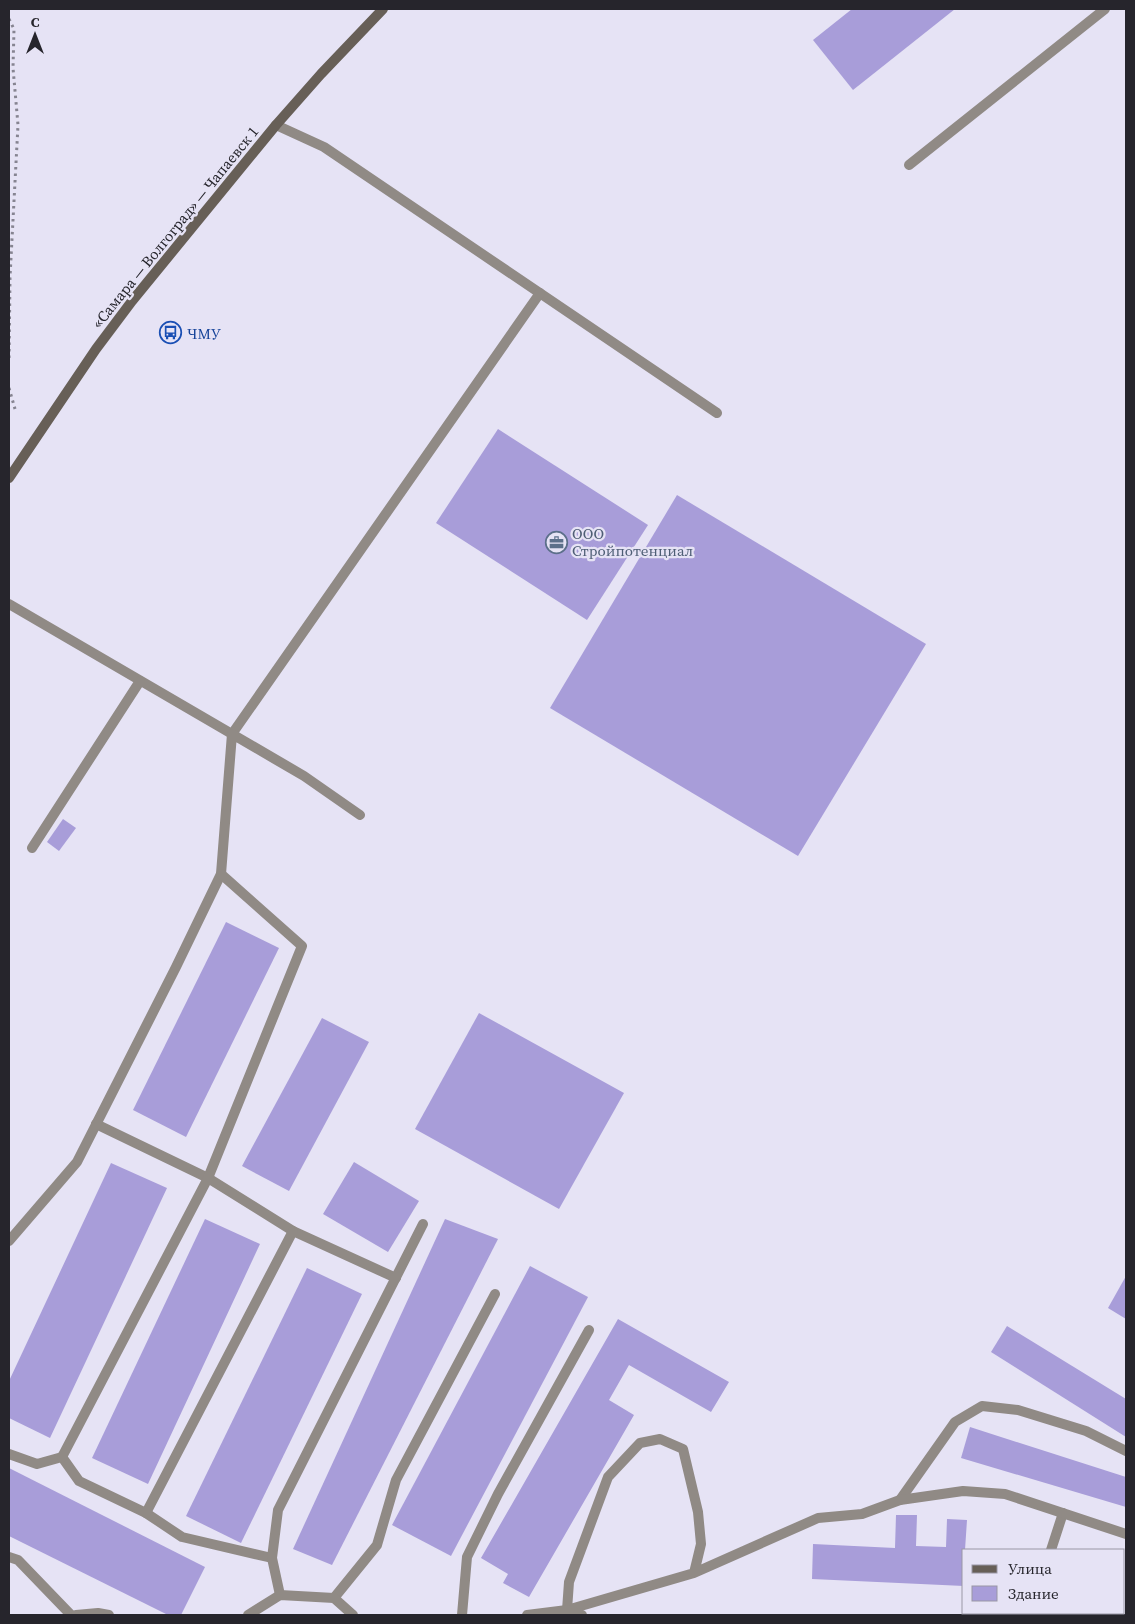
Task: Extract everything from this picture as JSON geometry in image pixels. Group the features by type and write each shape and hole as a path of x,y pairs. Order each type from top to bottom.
{"main road":[{"name":"«Самара — Волгоград» — Чапаевск 1","path":"9,478 96,349 132,301 276,125 321,74 383,9"}],"lane":[{"path":"909,165 1105,9"},
{"path":"276,125 324,147 717,413"},
{"path":"9,1240 77,1162 221,874 232,734 540,293"},
{"path":"9,604 304,776 360,815"},
{"path":"32,848 140,681"},
{"path":"9,1454 37,1464 62,1457 208,1178 302,946 221,874"},
{"path":"96,1124 208,1178 293,1231 396,1278"},
{"path":"280,1595 272,1558 278,1510 423,1224"},
{"path":"146,1513 293,1231"},
{"path":"334,1598 376,1545 396,1480 495,1294"},
{"path":"462,1615 467,1557 498,1494 589,1330"},
{"path":"900,1500 955,1422 982,1406 1018,1410 1086,1430 1126,1451"},
{"path":"567,1610 569,1582 608,1477 640,1443 660,1439 683,1449 698,1512 701,1544 694,1573"},
{"path":"62,1457 79,1481 146,1513 182,1537 272,1558"},
{"path":"527,1615 567,1610 694,1573 818,1518 862,1514 900,1500 963,1491 1005,1494 1126,1534"},
{"path":"1051,1549 1064,1513"},
{"path":"9,1557 18,1560 71,1615"},
{"path":"248,1615 280,1595 334,1598 353,1615"},
{"path":"567,1610 582,1615"},
{"path":"76,1615 98,1613 109,1615"}],"path":[{"path":"9,19 14,29 13,68 18,125 10,277 9,362"},
{"path":"9,388 15,409"}],"building":[{"path":"852,9 955,9 853,90 813,40"},
{"path":"498,429 648,525 587,620 436,523"},
{"path":"677,495 926,644 798,856 550,708"},
{"path":"63,819 76,828 59,851 47,842"},
{"path":"226,922 279,948 186,1137 133,1110"},
{"path":"479,1013 624,1093 559,1209 415,1129"},
{"path":"322,1018 369,1042 289,1191 242,1166"},
{"path":"354,1162 419,1201 388,1252 323,1214"},
{"path":"111,1163 167,1188 50,1438 9,1418 9,1381"},
{"path":"205,1219 260,1244 148,1484 92,1458"},
{"path":"445,1219 498,1239 332,1565 293,1549"},
{"path":"530,1266 588,1297 451,1556 392,1525"},
{"path":"307,1268 362,1294 241,1543 186,1516"},
{"path":"1126,1276 1126,1319 1108,1308"},
{"path":"618,1319 729,1382 711,1412 629,1365 609,1400 634,1415 529,1597 503,1583 508,1574 481,1558"},
{"path":"1007,1326 1126,1399 1126,1437 991,1352"},
{"path":"970,1427 1126,1477 1126,1507 961,1458"},
{"path":"9,1468 205,1567 181,1615 168,1615 9,1536"},
{"path":"896,1515 917,1515 916,1546 946,1547 947,1519 967,1520 965,1549 962,1549 962,1586 812,1579 813,1544 895,1548"}],"place":[{"name":"ЧМУ","path":"171,333"},
{"name":"ООО Стройпотенциал","path":"556,542"}]}
